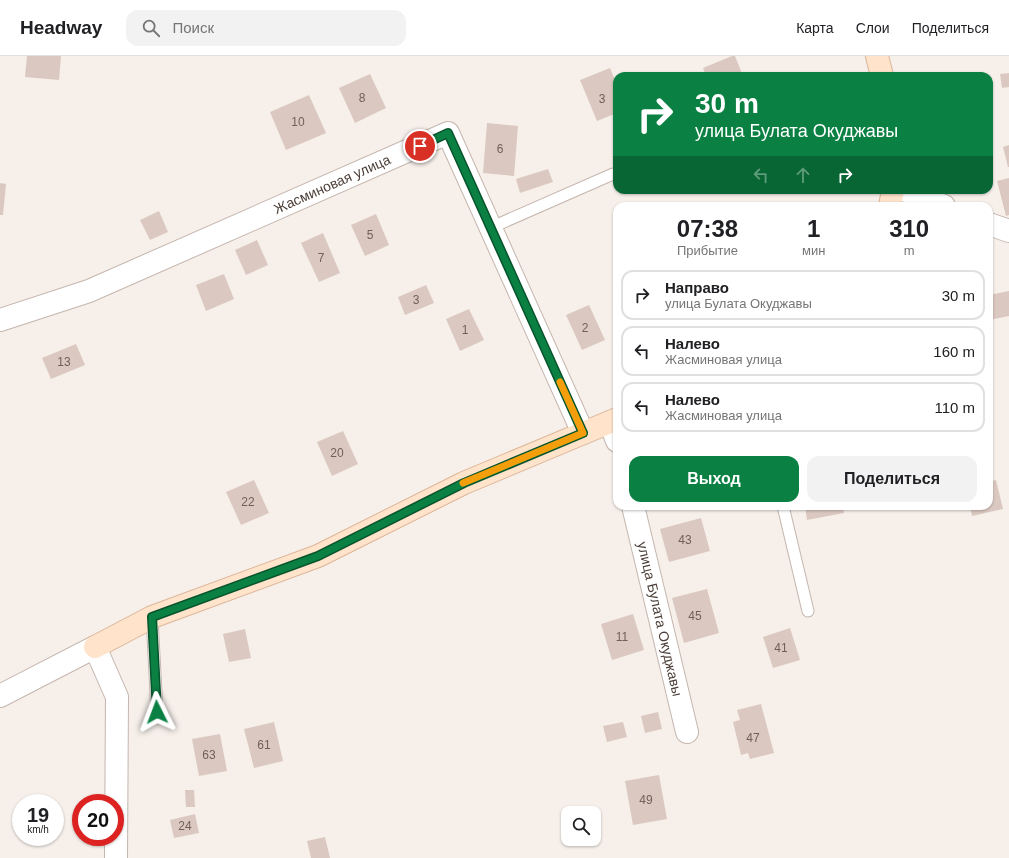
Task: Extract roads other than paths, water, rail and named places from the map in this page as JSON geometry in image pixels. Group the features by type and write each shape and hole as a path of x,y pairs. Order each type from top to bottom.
{"street":[{"path":"877,56 881,72"},
{"name":"Жасминовая улица","path":"0,320 89,291 448,133 583,433"},
{"path":"914,194 934,202"},
{"path":"993,225 1009,231"},
{"path":"0,696 152,617 318,556 464,483 583,433 613,427"},
{"name":"улица Булата Окуджавы","path":"634,510 687,732"},
{"path":"95,647 117,697 116,858"}],"lane":[{"path":"490,228 613,174"},
{"path":"784,510 808,611"},
{"path":"152,617 157,712"}]}
